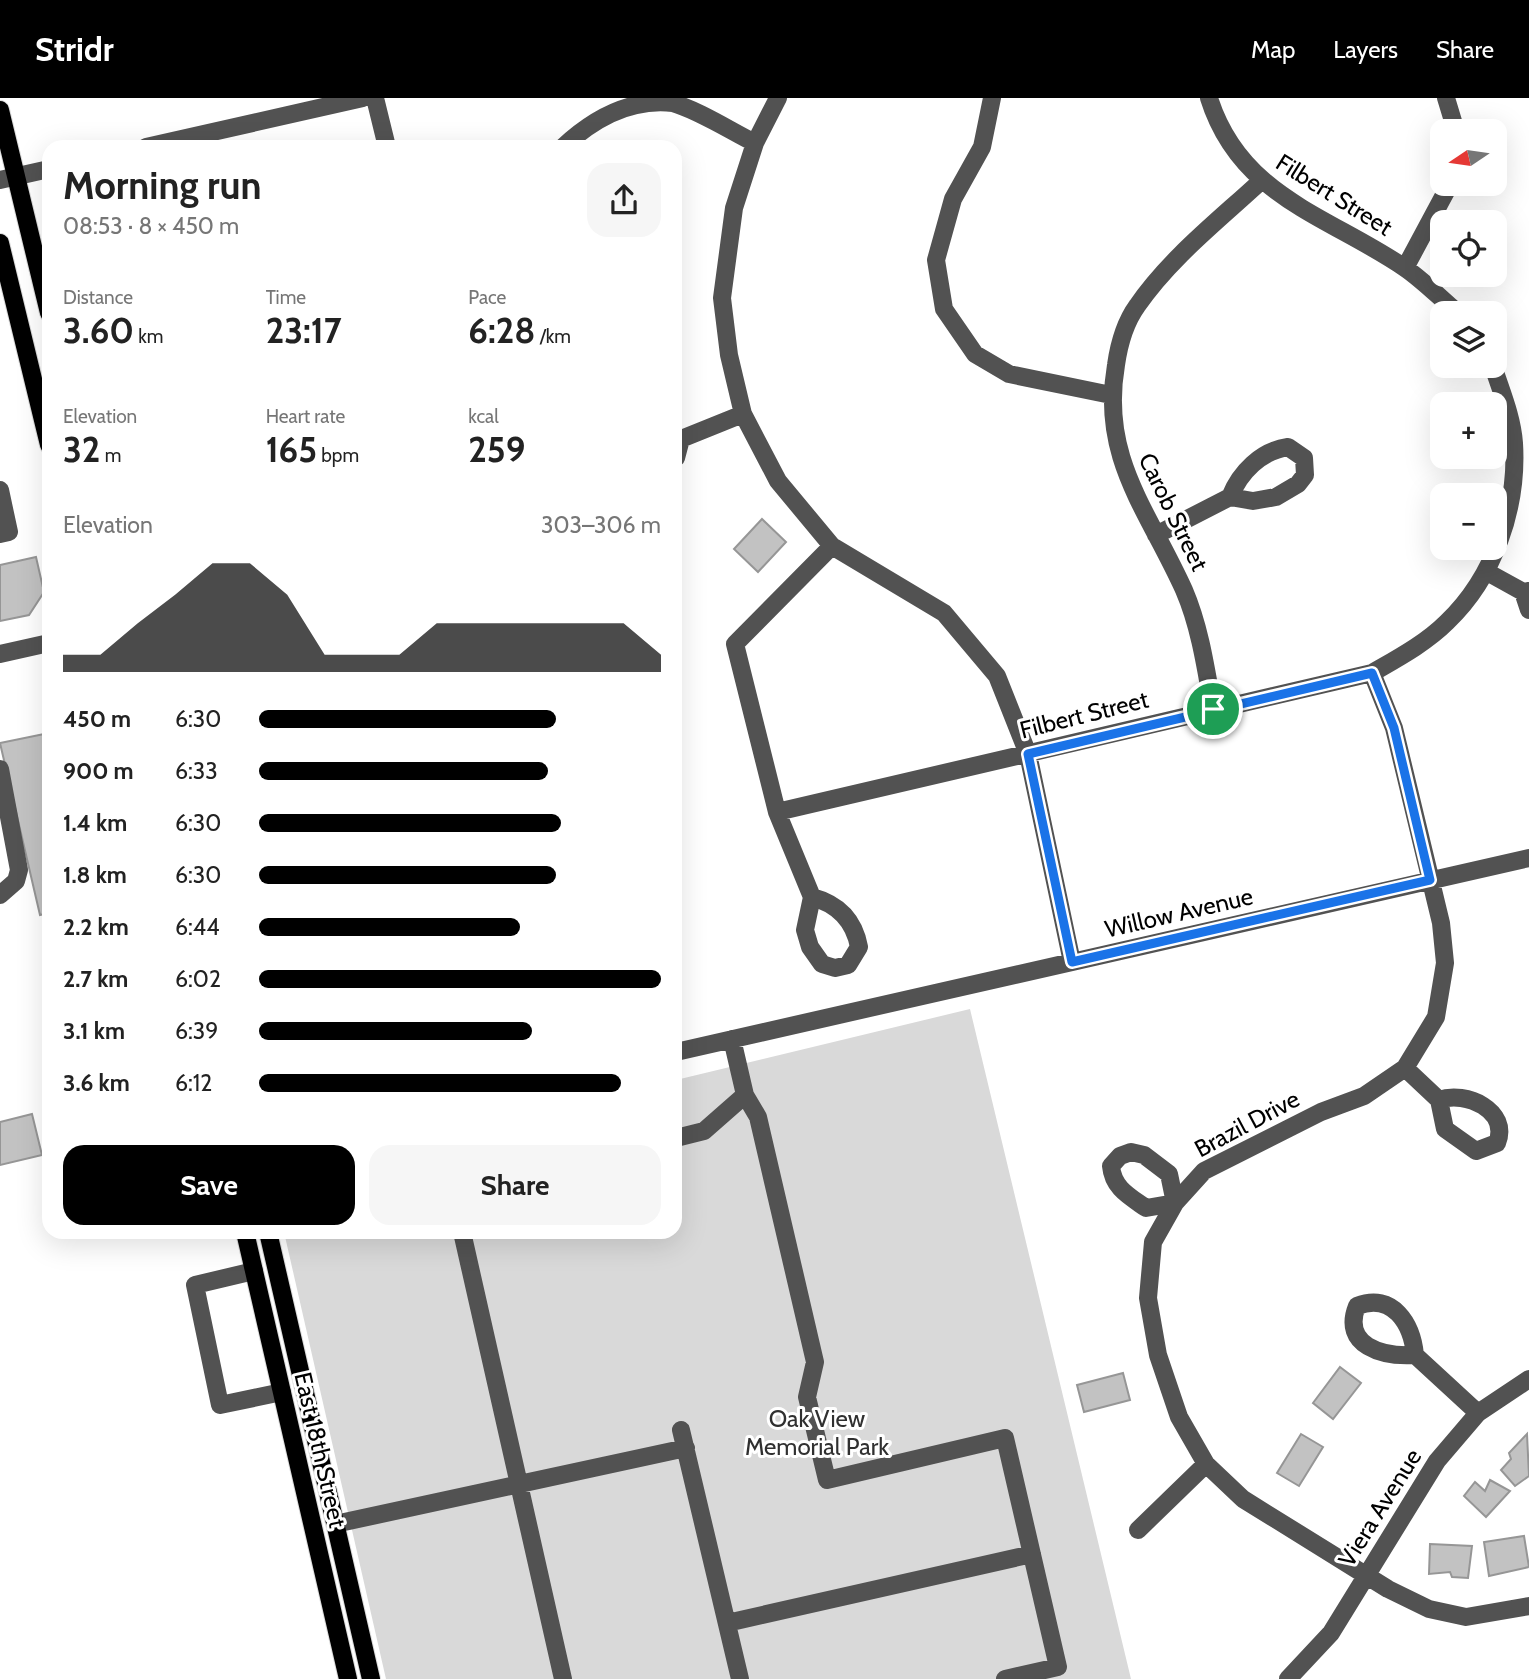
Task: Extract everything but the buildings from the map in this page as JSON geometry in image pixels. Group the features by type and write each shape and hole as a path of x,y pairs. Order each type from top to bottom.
{"main road":[{"path":"0,110 8,178 42,290"},
{"path":"0,243 42,416"},
{"name":"East 18th Street","path":"247,1239 348,1679"},
{"name":"East 18th Street","path":"270,1239 371,1679"}],"street":[{"path":"177,140 363,98"},
{"path":"375,98 385,140"},
{"path":"778,98 755,143 734,208 722,298 729,355 743,414 778,481 832,546 944,613 997,676 1028,754 1072,962"},
{"path":"992,98 982,147 953,199 936,260 944,309 975,354 1009,374 1111,395"},
{"name":"Filbert Street","path":"1209,98 1228,143 1261,181 1328,225 1405,268 1444,301"},
{"path":"1446,98 1452,119"},
{"path":"571,140 593,120 634,102 672,103 755,143"},
{"path":"8,178 42,171"},
{"name":"Carob Street","path":"1213,709 1202,648 1185,592 1119,458 1111,395 1121,338 1136,307 1183,253 1261,181"},
{"path":"1405,268 1444,196"},
{"name":"Filbert Street","path":"777,812 1372,673 1401,656 1447,622 1487,572 1505,524 1512,485 1514,443 1507,406 1497,378"},
{"path":"682,437 743,414"},
{"path":"0,490 9,532 0,534"},
{"path":"1156,535 1230,497"},
{"path":"812,897 777,812 736,643 832,546"},
{"path":"1487,572 1526,591 1529,610"},
{"path":"0,654 42,645"},
{"name":"Brazil Drive","path":"1372,673 1394,728 1441,923 1445,963 1436,1017 1405,1068 1364,1096 1321,1112 1204,1171 1175,1202 1153,1242 1148,1298 1158,1355 1179,1417 1206,1464 1243,1499 1366,1576 1429,1609 1466,1617 1529,1606"},
{"path":"0,769 19,870 16,881 0,895"},
{"name":"Willow Avenue","path":"682,1051 1529,858"},
{"path":"732,1039 745,1095 758,1117 815,1362 807,1397 827,1480 1005,1438 1058,1667 1004,1679"},
{"path":"1405,1068 1439,1100"},
{"path":"682,1136 704,1130 745,1095"},
{"path":"464,1239 563,1679"},
{"path":"254,1271 195,1285 220,1405 282,1392"},
{"path":"1415,1355 1478,1413"},
{"name":"Viera Avenue","path":"1288,1679 1331,1633 1437,1461 1478,1413 1529,1379"},
{"path":"681,1430 740,1679"},
{"path":"335,1524 686,1448"},
{"path":"1138,1530 1206,1464"},
{"path":"727,1623 1032,1554"}],"green space":[{"name":"Oak View Memorial Park","path":"970,1009 1131,1679 386,1679 286,1239 682,1239 682,1079"}],"route":[{"path":"1372,673 1394,728 1430,880 1072,962 1028,754 1213,709 1372,673"}]}
